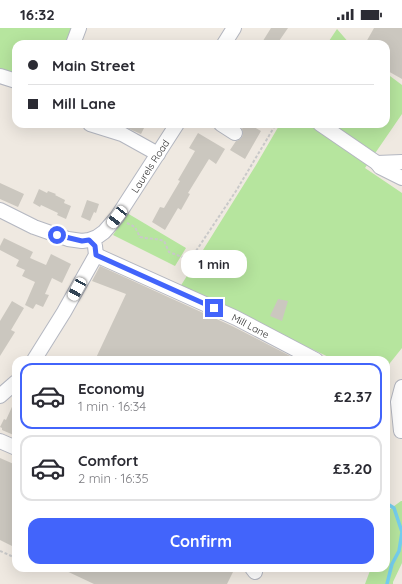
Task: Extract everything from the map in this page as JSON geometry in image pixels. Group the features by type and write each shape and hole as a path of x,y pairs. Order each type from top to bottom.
{"street":[{"path":"74,40 79,28"},
{"path":"226,40 234,28"},
{"path":"0,76 12,80"},
{"path":"103,128 122,134 158,154"},
{"name":"Laurels Road","path":"89,240 104,232 117,217 174,128"},
{"path":"227,128 235,133"},
{"path":"326,128 377,163 380,167 402,178"},
{"path":"377,163 402,162"},
{"path":"0,210 34,227 68,239 82,241 89,240 95,246 96,255 64,312 36,356"},
{"name":"Mill Lane","path":"96,255 236,318 308,356"},
{"path":"0,396 12,386"},
{"path":"401,431 395,400 402,387"},
{"path":"0,441 12,446"}],"path":[{"path":"117,217 135,227 140,237 148,239 157,238 164,241 169,252 190,260 236,191 274,128"},
{"path":"0,551 12,556"}],"green space":[{"path":"0,28 71,28 68,40 12,40 12,78 0,73"},
{"path":"337,29 347,40 330,40"},
{"path":"390,76 402,85 402,114 365,168 402,193 402,348 390,363 390,356 327,356 180,287 278,128 390,128"},
{"path":"127,213 186,248 175,266 113,235"},
{"path":"402,501 402,563 393,584 365,584 370,572 390,572 390,509"}],"building":[{"path":"271,28 288,28 280,40 264,40"},
{"path":"374,28 402,28 402,79 390,72 390,40 367,40"},
{"path":"127,128 144,128 141,134"},
{"path":"256,128 261,131 245,159 230,150 236,141 242,137 242,129"},
{"path":"198,133 225,149 216,164 209,159 188,193 190,194 181,210 178,208 165,230 152,222 160,207 164,208 180,181 178,180 195,151 189,148"},
{"path":"0,183 24,194 18,207 0,199"},
{"path":"39,189 47,193 48,191 56,194 55,195 65,200 64,203 71,206 66,219 57,215 58,213 33,203"},
{"path":"87,200 99,204 96,213 94,212 90,221 81,217"},
{"path":"4,238 33,252 30,258 46,265 51,254 71,264 62,283 52,278 45,294 49,295 43,307 36,304 33,309 25,305 35,282 22,276 25,270 16,266 19,260 0,250 0,246"},
{"path":"100,266 232,326 290,356 97,356 126,294 92,281"},
{"path":"278,299 288,301 282,321 270,316"},
{"path":"12,301 24,308 11,330 15,332 0,356 0,321"},
{"path":"12,407 12,434 2,430 0,427 4,419 6,420"},
{"path":"0,458 12,463 12,546 0,540"},
{"path":"68,572 233,572 227,584 94,584"}],"waterway":[{"path":"390,506 394,508 402,532 399,551 392,564 390,572"},
{"path":"387,584 390,572"}],"route":[{"path":"57,235 68,239 82,241 89,240 95,246 96,255 214,308"}]}
